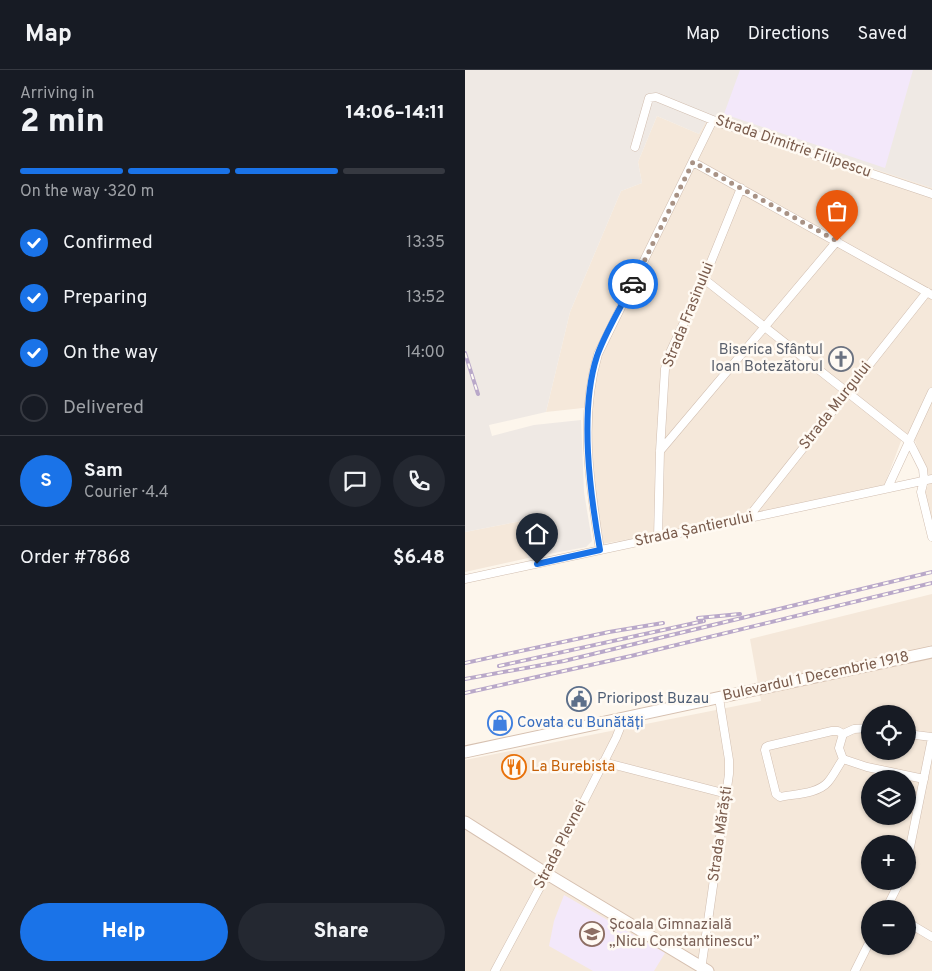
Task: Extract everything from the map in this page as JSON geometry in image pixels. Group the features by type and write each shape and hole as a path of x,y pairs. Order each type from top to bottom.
{"main road":[{"name":"Bulevardul 1 Decembrie 1918","path":"465,752 932,652"},
{"path":"465,822 704,970"}],"street":[{"name":"Strada Dimitrie Filipescu","path":"635,147 649,98 656,97 713,120 932,194"},
{"path":"600,550 590,486 588,454 589,396 595,364 598,354 713,120"},
{"path":"693,162 929,294"},
{"name":"Strada Frasinului","path":"657,538 665,369 668,357 741,188"},
{"path":"660,451 837,241"},
{"path":"703,279 909,441 928,480 921,492 932,537"},
{"name":"Strada Murgului","path":"747,520 847,391 929,294"},
{"path":"888,487 932,392"},
{"name":"Strada Șantierului","path":"465,579 747,520 888,487 928,480"},
{"name":"Strada Mărăști","path":"704,970 729,774 729,760 719,698"},
{"name":"Strada Plevnei","path":"495,971 616,738 623,718"},
{"path":"843,759 839,748 843,734 853,729 861,729"},
{"path":"843,734 838,731 832,731 768,746 765,750 776,794 780,797 823,787 843,759"},
{"path":"914,835 928,778 926,771 932,738 916,735"},
{"path":"843,759 867,767 928,778"},
{"path":"603,762 727,794"},
{"path":"916,927 932,937"},
{"path":"855,971 863,955"}],"shaded area":[{"path":"465,70 932,70 932,188 710,115 699,134 657,116 638,162 642,183 621,191 570,312 546,412 489,425 492,436 534,425 581,420 584,492 592,541 586,547 528,558 521,521 465,532"},
{"path":"740,70 913,70 885,168 724,114"},
{"path":"709,115 932,188 932,525 924,493 929,483 927,473 914,438 907,434 903,436 884,486 664,533 602,544 593,484 591,447 592,407 546,412 570,312 621,191 642,183 638,162 657,116 699,134"},
{"path":"521,521 528,558 465,572 465,532"},
{"path":"932,594 932,971 465,971 465,760 761,701 750,639"},
{"name":"Școala Gimnazială „Nicu Constantinescu”","path":"564,895 665,953 654,971 593,971 549,946 554,921"}],"railway":[{"path":"465,353 478,394"},
{"path":"465,679 564,661 932,572"},
{"path":"465,693 631,656 932,583"},
{"path":"698,618 740,614"},
{"path":"499,666 704,621"},
{"path":"465,663 609,632 663,623"}],"way so far":[{"path":"633,284 693,162 837,241"}],"place":[{"name":"Biserica Sfântul Ioan Botezătorul","path":"841,359"},
{"name":"Prioripost Buzau","path":"579,699"},
{"name":"Covata cu Bunătăți","path":"500,723"},
{"name":"La Burebista","path":"514,767"},
{"name":"Școala Gimnazială „Nicu Constantinescu”","path":"592,934"}],"route":[{"path":"537,564 600,550 589,473 589,396 598,354 633,284"}]}
